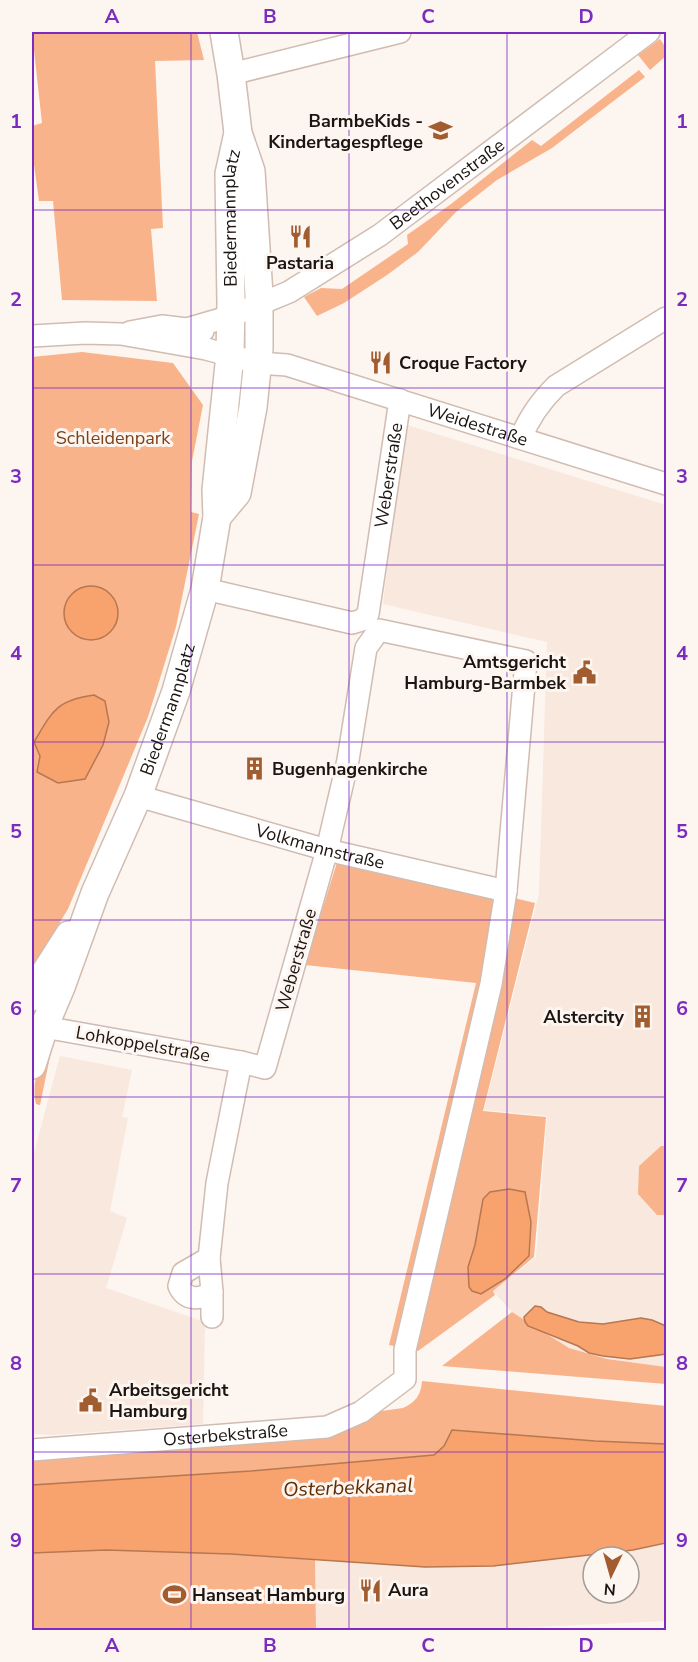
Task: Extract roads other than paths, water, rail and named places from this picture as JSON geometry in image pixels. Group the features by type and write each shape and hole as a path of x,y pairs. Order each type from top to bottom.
{"main road":[{"path":"224,32 238,133"},
{"name":"Biedermannplatz","path":"218,517 237,493 250,426 259,356 259,304 251,171 238,133"},
{"name":"Biedermannplatz","path":"32,1065 38,1025 61,987 95,893 138,796 177,691 205,589 218,517 216,490 218,332 229,174 238,133"},
{"name":"Biedermannplatz","path":"32,997 40,979 95,893"}],"street":[{"path":"231,74 400,32"},
{"name":"Beethovenstraße","path":"218,332 259,304 302,285 380,236 649,32"},
{"path":"521,438 527,421 556,386 666,318"},
{"name":"Weidestraße","path":"121,334 162,326 218,332 259,356 666,484"},
{"name":"Weidestraße","path":"32,336 85,333 218,332"},
{"name":"Weberstraße","path":"241,1062 265,1068 327,850 348,760 366,648 368,614 400,400"},
{"path":"205,589 379,630 526,661 506,891"},
{"name":"Volkmannstraße","path":"138,796 327,850 506,891"},
{"name":"Osterbekstraße","path":"32,1450 327,1427 361,1412 405,1379 405,1350 491,984 506,891"},
{"name":"Lohkoppelstraße","path":"38,1025 241,1062"},
{"path":"212,1317 210,1258 217,1183 241,1062"},
{"path":"210,1258 183,1273 179,1286 188,1296 197,1299 212,1292"}],"water":[{"path":"91,586 101,588 110,594 116,603 118,613 116,623 110,632 101,638 91,640 81,638 72,632 66,623 64,613 66,603 72,594 81,588"},
{"path":"94,695 105,701 109,722 103,745 85,779 58,783 37,772 40,756 34,742 51,715 71,700"},
{"path":"509,1189 525,1192 531,1222 529,1256 505,1279 481,1294 472,1291 469,1287 468,1267 475,1245 483,1199 490,1192"},
{"path":"535,1306 579,1322 603,1324 641,1318 652,1320 666,1326 666,1354 630,1359 589,1353 578,1346 528,1326 524,1317"},
{"name":"Osterbekkanal","path":"452,1430 666,1444 666,1543 641,1548 641,1545 581,1545 581,1556 493,1566 425,1567 231,1554 106,1550 32,1553 32,1485 251,1471 434,1455 444,1446"}],"place":[{"name":"BarmbeKids - Kindertagespflege","path":"441,131"},
{"name":"Pastaria","path":"300,237"},
{"name":"Croque Factory","path":"381,363"},
{"name":"Amtsgericht Hamburg-Barmbek","path":"584,672"},
{"name":"Bugenhagenkirche","path":"254,769"},
{"name":"Alstercity","path":"642,1017"},
{"name":"Arbeitsgericht Hamburg","path":"91,1400"},
{"name":"Aura","path":"370,1590"},
{"name":"Hanseat Hamburg","path":"174,1595"}],"park label":[{"name":"Schleidenpark","path":"113,438"}]}
